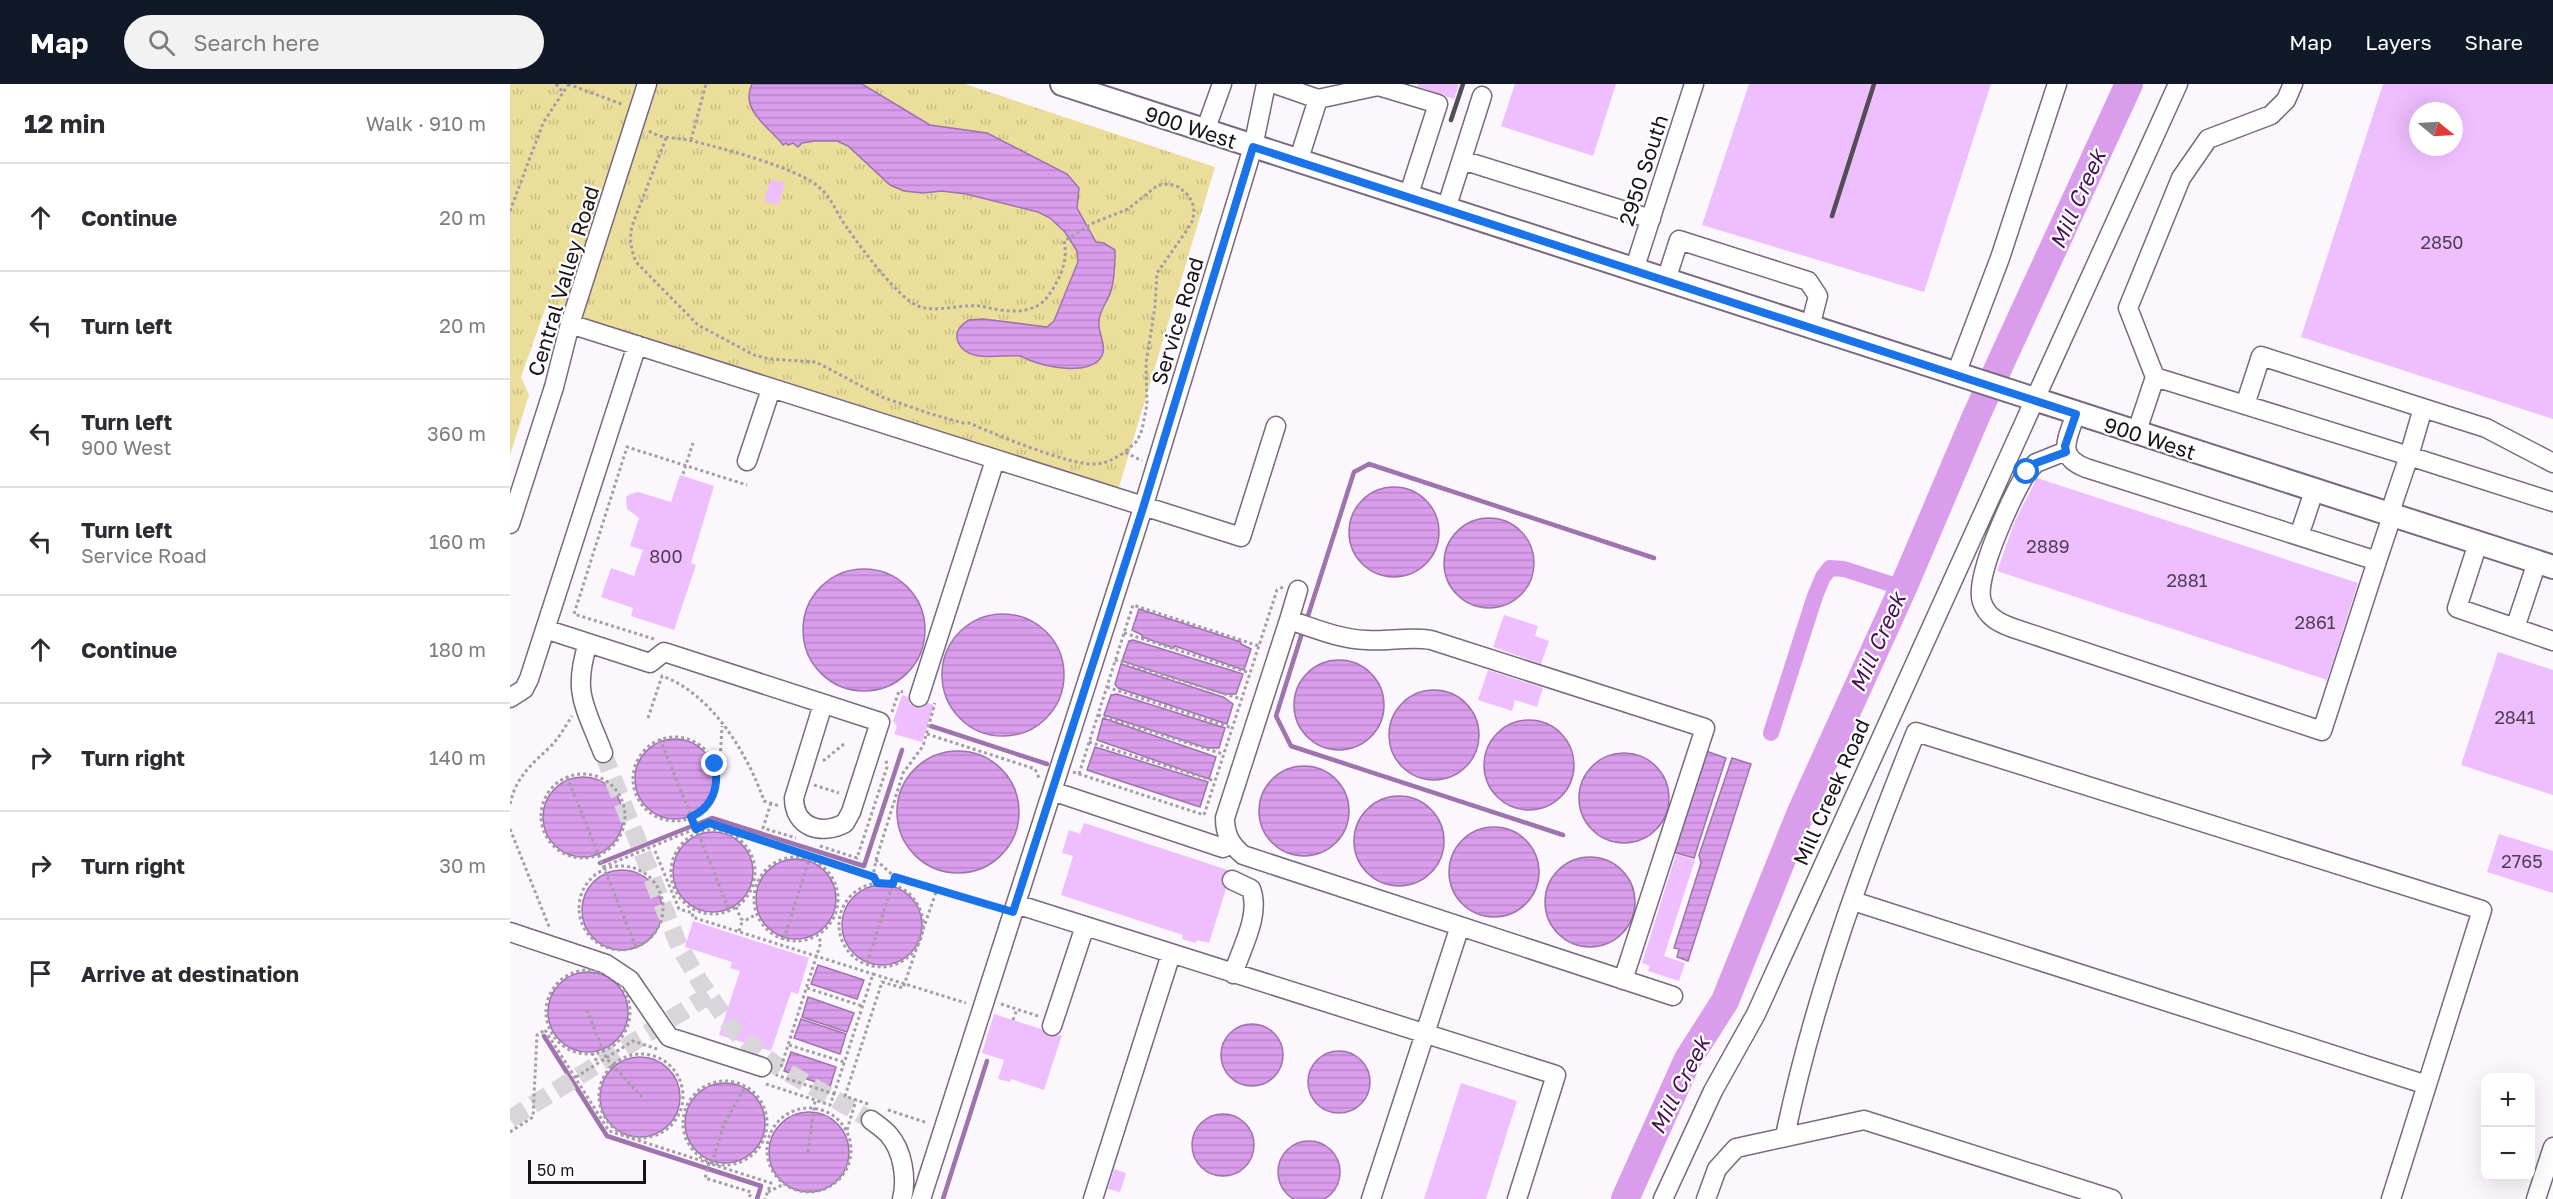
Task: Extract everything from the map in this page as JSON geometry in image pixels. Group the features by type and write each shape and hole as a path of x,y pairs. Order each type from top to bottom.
{"main road":[{"name":"900 West","path":"1062,84 2545,565"}],"street":[{"name":"Central Valley Road","path":"510,524 646,84"},
{"path":"1204,131 1222,84"},
{"name":"Service Road","path":"921,1199 1143,508 1253,147 1266,84"},
{"path":"1275,84 1318,99 1378,86 1438,104 1408,197"},
{"name":"2950 South","path":"1634,270 1694,84"},
{"path":"1966,377 2000,258 2057,84"},
{"name":"Mill Creek Road","path":"1663,1199 1713,1091 1756,1014 2178,84"},
{"path":"2136,434 2155,377 2128,308 2181,178 2208,139 2271,115 2286,100 2293,84"},
{"path":"1446,209 1482,96"},
{"path":"1298,162 1318,99"},
{"path":"1462,160 1650,219"},
{"path":"1666,280 1679,240 1808,281 1818,296 1810,327"},
{"path":"570,324 1143,508 1241,537 1276,426"},
{"path":"510,698 524,688 529,679 637,345"},
{"path":"2245,405 2260,356 2486,428 2553,463"},
{"path":"2155,377 2553,502"},
{"path":"747,461 771,389"},
{"path":"2066,452 2036,463 2027,472 1983,571 1980,594 1988,614 2005,625 2322,730 2377,561 2423,408"},
{"path":"2076,414 2065,446 2073,462 2377,561"},
{"path":"919,697 995,460"},
{"path":"2299,536 2314,490"},
{"path":"2478,543 2457,608 2553,641"},
{"path":"2515,628 2545,565"},
{"path":"1298,590 1299,623 1225,818 1227,834 1232,844 1243,855 1673,996"},
{"path":"1299,623 1353,639 1378,640 1410,637 1431,640 1705,728 1623,980"},
{"path":"546,629 650,663 664,652 880,722 845,823 826,830 808,825 799,819 794,809 798,781 823,704"},
{"path":"588,643 579,678 583,700 603,753"},
{"path":"1785,1136 1800,1064 1877,827 1916,732 2482,910 2391,1199"},
{"path":"1052,791 1223,848 1232,844"},
{"path":"1232,880 1251,889 1254,897 1254,910 1233,974"},
{"path":"1853,901 2427,1085"},
{"path":"1015,908 1085,926 1556,1075 1516,1199"},
{"path":"1053,1024 1085,926"},
{"path":"1371,1199 1460,926"},
{"path":"510,932 619,970 630,980 669,1036 762,1067"},
{"path":"1093,1199 1171,954"},
{"path":"871,1120 889,1135 898,1152 904,1172 902,1199"},
{"path":"1706,1199 1717,1169 1736,1148 1864,1120 2112,1199"},
{"path":"2536,1199 2553,1147"}],"path":[{"path":"556,84 562,92"},
{"path":"510,212 543,123 568,84 621,103 651,133 666,138 691,140 785,170 815,184 834,203 846,228 904,298 924,308 982,306 1011,312 1032,308 1046,300 1059,279 1064,263 1064,241 1128,209 1151,189 1164,184 1173,184 1186,191 1194,207 1193,220 1157,273 1155,307 1146,363 1147,404 1142,430 1137,441 1114,460 1103,463 1093,464 1069,459 969,423 931,414 882,397 816,362 769,359 754,355 698,325 636,262 631,250 632,225 666,138"},
{"path":"691,140 706,84"},
{"path":"683,474 693,443"},
{"path":"659,641 574,614 627,447 747,485"},
{"path":"1125,452 1142,461"},
{"path":"1059,768 1204,815 1277,590 1285,586 1298,590"},
{"path":"1079,774 1132,606 1259,646"},
{"path":"1124,633 1250,673"},
{"path":"1115,660 1241,699"},
{"path":"648,718 662,676 678,684 701,700 722,724 754,776 764,801 794,809"},
{"path":"1107,687 1232,728"},
{"path":"877,883 874,877 876,860 903,773 923,746 936,704 919,697"},
{"path":"510,804 516,784 522,774 556,741 576,711 574,704 583,700"},
{"path":"1098,715 1223,754"},
{"path":"720,763 722,724"},
{"path":"927,734 1035,768 1043,788 1052,791"},
{"path":"673,736 698,743 715,764 716,790 709,804 691,817 671,821 657,817 645,809 637,797 633,783 634,768 640,756 660,739 673,736"},
{"path":"660,739 729,910"},
{"path":"1089,742 1215,781"},
{"path":"581,774 594,775 606,781 616,790 623,802 624,828 617,841 607,851 593,857 579,858 565,854 553,846 544,834 541,820 542,805 556,783 567,777 581,774"},
{"path":"567,777 636,947"},
{"path":"798,781 855,798"},
{"path":"603,867 697,831 711,829 725,831 742,841 753,857 755,870 755,885 754,902 757,914 766,928 784,939 807,940 817,935 830,923 836,912 838,897 836,884 829,872 819,863 810,857 794,856 781,859 770,866 761,876 755,885 747,897 736,907 709,914 695,910 683,901 675,889 671,875 672,861 678,848 687,839 697,831 709,823 874,877"},
{"path":"510,829 557,947"},
{"path":"654,851 679,909 693,913 692,917 904,984 1017,1010 1053,1024"},
{"path":"784,939 810,857"},
{"path":"876,860 895,877 1015,908"},
{"path":"620,866 645,873 661,894 664,907 662,920 656,933 645,944 636,947 617,951 603,947 591,938 583,926 579,912 581,897 586,885 607,869 620,866"},
{"path":"867,964 895,877"},
{"path":"877,883 893,884 905,889 915,898 924,923 916,949 905,960 892,966 877,967 851,954 843,942 839,928 841,913 846,901 855,892 877,883"},
{"path":"937,889 903,988 882,982 845,1096 944,1128"},
{"path":"736,907 743,919 739,932"},
{"path":"836,912 841,913"},
{"path":"743,919 757,914"},
{"path":"782,1067 822,942 817,935"},
{"path":"547,1029 570,1050 584,1054 612,1047 622,1036 628,1023 630,1010 621,985 605,974 586,969 573,972 561,979 552,988 547,1001 547,1029 609,1131 771,1183 765,1199"},
{"path":"834,1094 873,974"},
{"path":"807,988 862,1006"},
{"path":"587,1010 601,1051 611,1066 642,1096"},
{"path":"1013,1020 1017,1010"},
{"path":"510,1132 533,1117 537,1035 547,1029"},
{"path":"789,1045 844,1062"},
{"path":"592,1053 598,1063"},
{"path":"682,1111 682,1127 686,1141 694,1153 710,1163 720,1166 735,1164 748,1158 759,1148 767,1137 774,1127 783,1117 794,1111 813,1108 833,1115 846,1131 852,1149 850,1162 843,1175 833,1185 820,1191 805,1192 791,1189 771,1168 767,1154 767,1137 767,1122 764,1109 758,1097 745,1087 723,1081 710,1084 698,1090 689,1100 682,1111 675,1121 664,1131 651,1137 637,1139 622,1135 602,1114 599,1100 600,1085 611,1066 626,1057 639,1054 652,1056 664,1061 674,1070 683,1095 682,1111"},
{"path":"745,1087 724,1124 705,1178 751,1192 749,1199"},
{"path":"808,1152 816,1100"},
{"path":"846,1131 856,1100"},
{"path":"768,1192 784,1184"}],"green space":[{"path":"510,84 965,84 1215,167 1116,497 609,328 545,309 521,377 529,395 510,455"}],"shaded area":[{"path":"752,84 862,84 930,125 987,133 1067,174 1079,188 1077,208 1096,242 1104,243 1115,250 1110,295 1099,317 1103,351 1099,360 1084,367 1055,367 1020,356 977,356 963,349 958,342 958,332 961,326 969,320 983,319 1047,327 1054,321 1078,262 1077,251 1065,232 1050,218 1038,212 966,194 942,191 923,193 904,191 890,185 848,146 837,141 802,143 798,147 793,143 783,145 753,111 749,94"},
{"path":"1394,487 1411,490 1426,500 1436,515 1439,532 1436,549 1426,564 1411,574 1394,577 1377,574 1362,564 1352,549 1349,532 1352,515 1362,500 1377,490"},
{"path":"1489,518 1506,521 1521,531 1531,546 1534,563 1531,580 1521,595 1506,605 1489,608 1472,605 1457,595 1447,580 1444,563 1447,546 1457,531 1472,521"},
{"path":"864,569 887,574 898,579 907,587 915,596 920,607 925,630 920,653 915,664 907,673 898,681 887,686 864,691 841,686 830,681 821,673 813,664 808,653 803,630 808,607 813,596 821,587 830,579 841,574"},
{"path":"1139,609 1241,642 1251,649 1244,670 1142,637 1132,630"},
{"path":"1003,614 1026,619 1037,624 1046,632 1054,641 1059,652 1064,675 1059,698 1054,709 1046,718 1037,726 1026,731 1003,736 980,731 969,726 960,718 952,709 947,698 942,675 947,652 952,641 960,632 969,624 980,619"},
{"path":"1133,640 1243,674 1236,694 1224,694 1122,661 1129,641"},
{"path":"1339,660 1356,663 1371,673 1381,688 1384,705 1381,722 1371,737 1356,747 1339,750 1322,747 1307,737 1297,722 1294,705 1297,688 1307,673 1322,663"},
{"path":"1121,664 1223,697 1233,704 1227,724 1118,688 1115,684"},
{"path":"1434,690 1451,693 1466,703 1476,718 1479,735 1476,752 1466,767 1451,777 1434,780 1417,777 1402,767 1392,752 1389,735 1392,718 1402,703 1417,693"},
{"path":"1117,694 1225,728 1219,748 1207,748 1104,715 1111,695"},
{"path":"1103,718 1216,757 1209,779 1097,740"},
{"path":"1529,720 1546,723 1561,733 1571,748 1574,765 1571,782 1561,797 1546,807 1529,810 1512,807 1497,797 1487,782 1484,765 1487,748 1497,733 1512,723"},
{"path":"675,739 690,742 703,751 712,764 715,779 712,794 703,807 690,816 675,819 660,816 647,807 638,794 635,779 638,764 647,751 660,742"},
{"path":"1095,747 1208,782 1200,807 1087,770"},
{"path":"958,751 981,756 992,761 1001,769 1009,778 1014,789 1019,812 1014,835 1009,846 1001,855 992,863 981,868 958,873 935,868 924,863 915,855 907,846 902,835 897,812 902,789 907,778 915,769 924,761 935,756"},
{"path":"1706,751 1726,758 1694,858 1673,852"},
{"path":"1624,753 1641,756 1656,766 1666,781 1669,798 1666,815 1656,830 1641,840 1624,843 1607,840 1592,830 1582,815 1579,798 1582,781 1592,766 1607,756"},
{"path":"1732,758 1751,764 1688,961 1677,957 1679,949 1674,948 1701,863 1699,855"},
{"path":"1304,766 1321,769 1336,779 1346,794 1349,811 1346,828 1336,843 1321,853 1304,856 1287,853 1272,843 1262,828 1259,811 1262,794 1272,779 1287,769"},
{"path":"583,777 598,780 611,789 620,802 623,817 620,832 611,845 598,854 583,857 568,854 555,845 546,832 543,817 546,802 555,789 568,780"},
{"path":"1399,796 1416,799 1431,809 1441,824 1444,841 1441,858 1431,873 1416,883 1399,886 1382,883 1367,873 1357,858 1354,841 1357,824 1367,809 1382,799"},
{"path":"1494,827 1511,830 1526,840 1536,855 1539,872 1536,889 1526,904 1511,914 1494,917 1477,914 1462,904 1452,889 1449,872 1452,855 1462,840 1477,830"},
{"path":"713,832 728,835 741,844 750,857 753,872 750,887 741,900 728,909 713,912 698,909 685,900 676,887 673,872 676,857 685,844 698,835"},
{"path":"1590,857 1607,860 1622,870 1632,885 1635,902 1632,919 1622,934 1607,944 1590,947 1573,944 1558,934 1548,919 1545,902 1548,885 1558,870 1573,860"},
{"path":"796,859 811,862 824,871 833,884 836,899 833,914 824,927 811,936 796,939 781,936 768,927 759,914 756,899 759,884 768,871 781,862"},
{"path":"622,870 637,873 650,882 659,895 662,910 659,925 650,938 637,947 622,950 607,947 594,938 585,925 582,910 585,895 594,882 607,873"},
{"path":"882,885 897,888 910,897 919,910 922,925 919,940 910,953 897,962 882,965 867,962 854,953 845,940 842,925 845,910 854,897 867,888"},
{"path":"818,965 864,980 857,999 811,984"},
{"path":"588,972 603,975 616,984 625,997 628,1012 625,1027 616,1040 603,1049 588,1052 573,1049 560,1040 551,1027 548,1012 551,997 560,984 573,975"},
{"path":"808,997 854,1013 847,1032 802,1017"},
{"path":"801,1019 846,1034 840,1054 794,1038"},
{"path":"1246,1024 1258,1024 1274,1033 1281,1043 1283,1055 1281,1067 1274,1077 1258,1086 1246,1086 1235,1081 1226,1072 1221,1061 1221,1049 1226,1038 1235,1029"},
{"path":"1333,1051 1345,1051 1361,1060 1368,1070 1370,1082 1368,1094 1361,1104 1345,1113 1333,1113 1322,1108 1313,1099 1308,1088 1308,1076 1313,1065 1322,1056"},
{"path":"791,1052 836,1067 830,1087 784,1071"},
{"path":"640,1057 655,1060 668,1069 677,1082 680,1097 677,1112 668,1125 655,1134 640,1137 625,1134 612,1125 603,1112 600,1097 603,1082 612,1069 625,1060"},
{"path":"725,1083 740,1086 753,1095 762,1108 765,1123 762,1138 753,1151 740,1160 725,1163 710,1160 697,1151 688,1138 685,1123 688,1108 697,1095 710,1086"},
{"path":"809,1112 824,1115 837,1124 846,1137 849,1152 846,1167 837,1180 824,1189 809,1192 794,1189 781,1180 772,1167 769,1152 772,1137 781,1124 794,1115"},
{"path":"1217,1114 1229,1114 1245,1123 1252,1133 1254,1145 1252,1157 1245,1167 1229,1176 1217,1176 1206,1171 1197,1162 1192,1151 1192,1139 1197,1128 1206,1119"},
{"path":"1309,1141 1331,1150 1339,1166 1337,1184 1331,1194 1321,1200 1297,1200 1287,1194 1278,1172 1287,1150"}],"building":[{"path":"1418,84 1459,84 1454,99 1417,86"},
{"path":"1515,84 1616,84 1593,156 1501,126"},
{"path":"1749,84 1991,84 1924,292 1702,225"},
{"path":"2383,84 2553,84 2553,419 2301,337"},
{"path":"771,179 785,183 778,205 764,201"},
{"path":"680,475 714,486 691,563 696,565 674,630 631,616 633,608 601,597 611,568 634,576 643,550 630,546 639,518 627,509 626,497 638,492 671,502"},
{"path":"2037,478 2358,583 2327,680 1997,571 2015,521"},
{"path":"1504,615 1538,626 1535,636 1549,641 1541,664 1493,647"},
{"path":"2498,652 2553,670 2553,795 2461,765"},
{"path":"1488,670 1543,688 1537,707 1515,700 1512,711 1478,700"},
{"path":"902,695 908,697 910,704 915,707 922,708 928,703 934,705 922,742 894,734 897,726 893,721"},
{"path":"1084,823 1228,870 1222,876 1221,881 1226,889 1209,943 1197,940 1196,943 1182,939 1183,935 1061,895 1073,856 1062,853 1069,830 1080,834"},
{"path":"2499,834 2553,851 2553,893 2487,872"},
{"path":"1676,854 1695,860 1664,956 1685,963 1679,981 1648,971 1650,966 1642,963"},
{"path":"693,921 809,958 798,994 791,992 771,1051 719,1035 740,971 730,968 732,962 685,947"},
{"path":"994,1014 1041,1029 1049,1037 1062,1035 1044,1090 1011,1079 1010,1082 998,1079 1004,1060 982,1053"},
{"path":"1461,1083 1517,1101 1486,1199 1424,1199"},
{"path":"1114,1169 1126,1173 1120,1192 1108,1189"}],"waterway":[{"name":"Mill Creek","path":"1625,1199 1688,1059 1725,1001 1801,812 1903,588 1977,414 2129,84"},
{"path":"1306,622 1354,472 1369,464 1654,558"},
{"path":"1771,733 1815,596 1823,577 1830,568 1844,569 1903,588"},
{"path":"1303,630 1276,716 1291,746 1563,835"},
{"path":"931,726 1047,764"},
{"path":"600,863 712,818 864,866 902,750"},
{"path":"544,1036 607,1136 761,1186 757,1199"},
{"path":"943,1199 987,1061"}],"tunnel":[{"path":"603,753 679,946 700,982 734,1031 778,1067 871,1120"},
{"path":"510,1119 709,995"}],"railway":[{"path":"1451,120 1463,84"},
{"path":"1832,216 1874,84"}],"route":[{"path":"715,764 716,790 709,804 699,814 691,817 696,829 709,823 874,877 877,883 893,884 895,877 1013,912 1143,508 1253,147 2076,414 2065,446 2066,452 2036,463 2027,472"}]}
